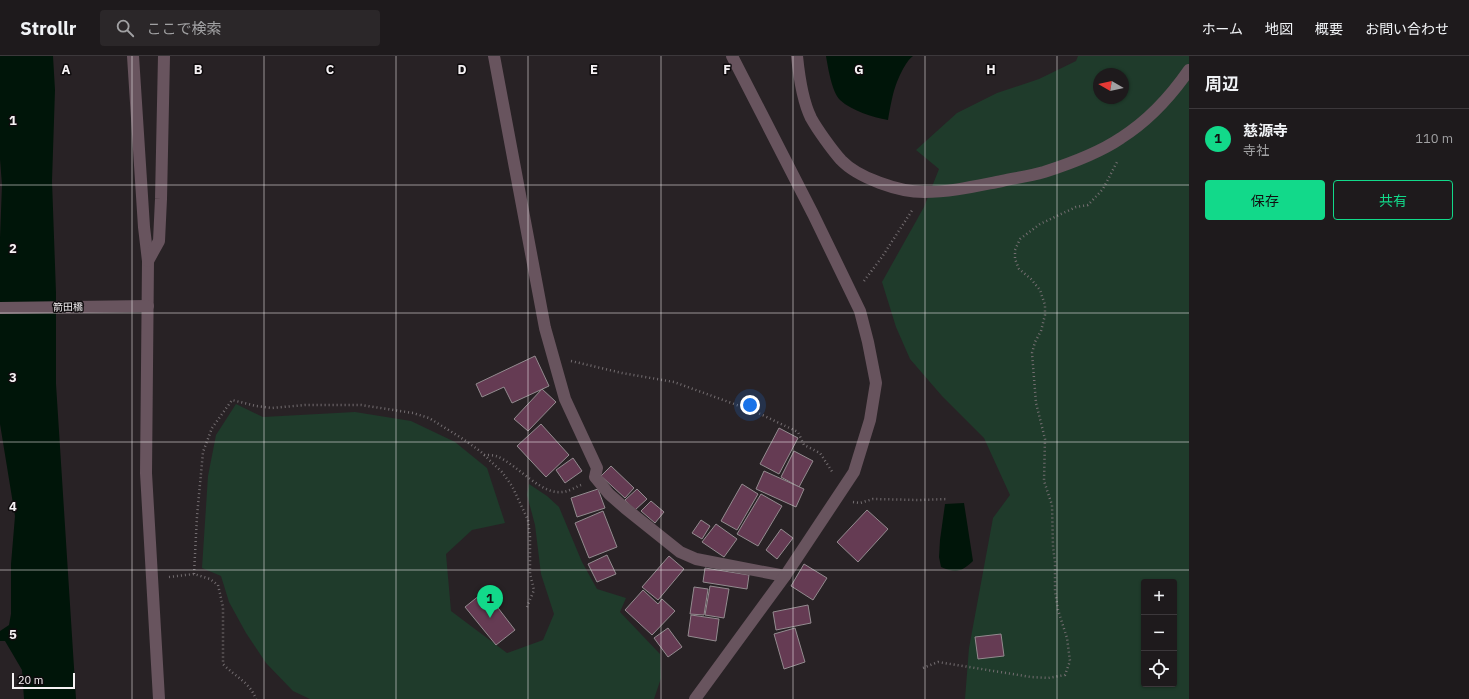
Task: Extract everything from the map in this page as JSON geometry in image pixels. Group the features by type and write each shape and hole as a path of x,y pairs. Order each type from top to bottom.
{"street":[{"path":"133,56 144,227 148,261 142,306 146,400 146,472 159,699"},
{"path":"148,261 159,240 162,192 164,56"},
{"path":"494,56 545,328 565,400 597,468 595,477 609,494 619,503 680,552 696,559 785,576"},
{"path":"695,699 785,576 854,472 870,420 876,382 860,311 853,295 732,56"},
{"path":"797,56 803,94 811,118 841,160 856,172 880,182 900,188 923,192 961,189 1043,172 1100,151 1122,138 1146,120 1164,102 1189,70"},
{"name":"箭田橋","path":"0,308 142,306"}],"path":[{"path":"923,668 938,662 1031,677 1048,678 1065,675 1070,661 1067,638 1058,610 1055,591 1052,505 1044,481 1045,439 1036,403 1032,353 1035,342 1041,331 1045,315 1045,305 1040,290 1031,279 1019,270 1015,259 1015,250 1020,239 1040,224 1076,207 1088,205 1103,189 1113,171 1122,153 1122,138"},
{"path":"853,295 882,257 923,192"},
{"path":"552,353 568,361 622,373 674,382 756,412 798,432 804,445 820,453 833,472 841,491 849,501 860,503 873,499 948,499"},
{"path":"194,574 197,516 203,452 212,428 232,400 272,408 305,405 361,405 413,413 429,418 464,439 502,472 512,486 528,520 530,537 530,574 534,590 527,608"},
{"path":"483,455 496,456 519,470 531,480 554,492 566,492 595,477"},
{"path":"152,579 194,574 210,579 218,585 223,607 223,664 232,674 246,682 256,699"}],"green space":[{"path":"1078,56 1189,56 1189,699 965,699 969,648 993,518 1010,495 984,438 942,396 910,359 896,327 882,282 924,207 939,169 916,150 957,113 997,93 1039,79 1076,61"},
{"path":"236,404 263,417 355,412 411,421 455,442 487,468 505,523 472,530 446,554 451,611 507,653 543,640 554,614 541,574 535,525 527,495 529,484 547,496 559,507 582,562 597,589 626,598 620,612 660,654 661,678 654,699 310,699 293,691 266,663 246,633 229,602 221,576 202,568 208,476 216,435"}],"shaded area":[{"path":"0,56 53,56 55,90 52,181 56,293 56,384 76,699 24,699 22,670 5,641 0,641 0,631 9,625 11,614 11,564 15,516 0,424 0,238 2,185 0,159"},
{"path":"826,56 913,56 905,65 897,82 888,120 862,113 840,100 833,86"},
{"path":"964,503 973,561 965,568 954,571 941,567 939,557 945,504"}],"building":[{"path":"535,356 549,386 512,403 504,387 482,397 476,384"},
{"path":"542,389 556,402 528,431 514,419"},
{"path":"541,424 569,455 546,477 517,446"},
{"path":"779,428 798,438 779,474 760,464"},
{"path":"794,451 813,461 799,487 781,477"},
{"path":"573,458 582,471 565,483 556,470"},
{"path":"611,466 634,488 625,498 601,476"},
{"path":"764,471 804,489 796,507 756,489"},
{"path":"742,484 758,494 737,530 721,521"},
{"path":"598,489 605,508 577,517 571,498"},
{"path":"637,489 647,499 635,510 625,500"},
{"path":"761,494 782,506 758,546 737,534"},
{"path":"651,501 664,512 655,523 641,511"},
{"path":"867,510 888,529 858,562 837,542"},
{"path":"603,511 617,547 589,558 575,523"},
{"path":"701,520 710,526 702,539 692,533"},
{"path":"716,524 737,539 724,557 702,542"},
{"path":"781,529 793,538 777,559 766,550"},
{"path":"607,555 616,574 597,582 588,564"},
{"path":"669,556 684,569 658,600 642,587"},
{"path":"804,564 827,578 813,600 791,586"},
{"path":"705,568 749,575 747,589 703,582"},
{"path":"710,586 729,589 724,618 705,615"},
{"path":"694,587 708,589 704,615 690,614"},
{"path":"643,590 658,604 662,599 675,611 652,635 625,610"},
{"path":"485,591 515,630 496,645 465,607"},
{"path":"808,605 811,623 776,630 773,612"},
{"path":"691,615 719,619 716,641 688,636"},
{"path":"668,628 682,647 668,657 654,638"},
{"path":"795,628 805,662 784,669 774,634"},
{"path":"1001,634 1004,656 978,659 975,637"}],"place":[{"name":"慈源寺","path":"490,618"}]}
